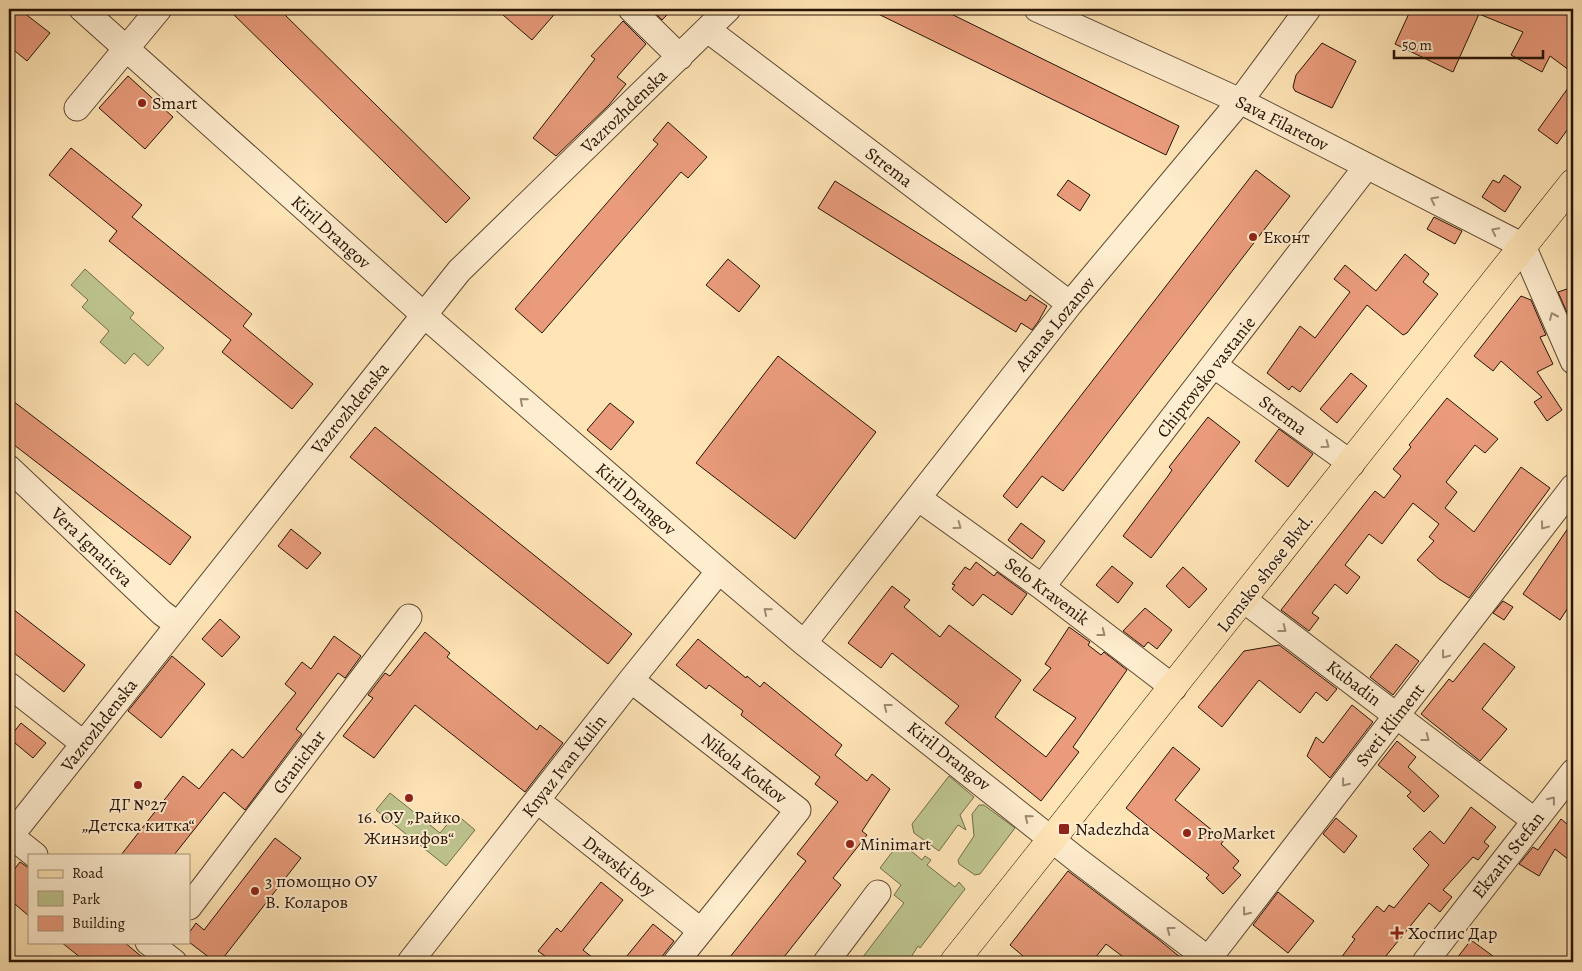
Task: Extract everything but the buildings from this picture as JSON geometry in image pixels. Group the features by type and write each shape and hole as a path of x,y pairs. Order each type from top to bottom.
{"main road":[{"name":"Lomsko shose Blvd.","path":"954,962 1244,600 1573,183"}],"street":[{"name":"Kiril Drangov","path":"82,9 424,315 719,572 804,643 1209,961"},
{"path":"77,108 159,9"},
{"path":"631,9 680,57"},
{"name":"Vazrozhdenska","path":"10,837 177,624 459,271 728,9"},
{"name":"Sava Filaretov","path":"1037,9 1240,101 1523,246"},
{"name":"Atanas Lozanov","path":"804,643 1070,304 1240,101 1308,9"},
{"name":"Strema","path":"708,30 1070,304"},
{"name":"Chiprovsko vastanie","path":"1042,587 1215,366 1367,166"},
{"path":"1523,246 1573,361"},
{"name":"Strema","path":"1215,366 1352,464"},
{"name":"Vera Ignatieva","path":"9,468 162,613 177,624"},
{"name":"Sveti Kliment","path":"1209,961 1573,487"},
{"name":"Selo Kravenik","path":"918,498 1042,587 1174,688"},
{"name":"Knyaz Ivan Kulin","path":"410,962 631,680 719,572"},
{"name":"Kubadin","path":"1244,600 1535,821"},
{"name":"Granichar","path":"190,906 409,617"},
{"name":"Nikola Kotkov","path":"631,680 798,810 676,962"},
{"path":"9,685 84,744"},
{"name":"Ekzarh Stefan","path":"1425,962 1573,772"},
{"name":"Dravski boy","path":"538,801 701,931"},
{"path":"10,837 34,854"},
{"path":"826,962 878,893"}],"green space":[{"path":"85,269 134,313 130,318 164,348 148,366 134,353 125,364 100,342 109,331 82,307 88,300 71,285"},
{"path":"949,776 974,797 960,815 966,830 958,825 939,851 914,833 912,824"},
{"path":"390,793 440,833 456,814 475,830 446,866 376,810"},
{"path":"979,805 984,805 1015,828 980,874 975,875 959,864 958,860 974,836 972,814"},
{"path":"908,842 913,846 911,851 922,860 925,856 931,860 927,865 955,887 959,882 965,889 920,948 918,946 908,962 859,962 904,903 894,895 901,885 880,868 899,843"}],"place":[{"name":"Smart","path":"142,103"},
{"name":"Еконт","path":"1253,237"},
{"name":"ДГ №27 „Детска китка“","path":"138,785"},
{"name":"16. ОУ „Райко Жинзифов“","path":"409,798"},
{"name":"Nadezhda","path":"1064,829"},
{"name":"ProMarket","path":"1187,833"},
{"name":"Minimart","path":"850,844"},
{"name":"3 помощно ОУ В. Коларов","path":"255,891"},
{"name":"Хоспис Дар","path":"1397,933"}]}
